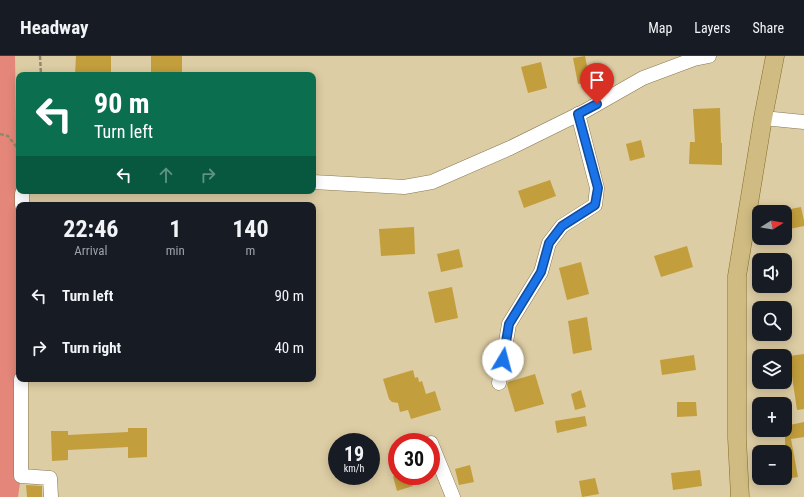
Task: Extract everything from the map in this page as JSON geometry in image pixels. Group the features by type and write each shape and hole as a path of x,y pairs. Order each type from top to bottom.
{"main road":[{"path":"740,497 737,438 737,276 763,118 775,56"}],"street":[{"path":"316,182 404,187 432,182 510,148 578,114 643,78 694,59 709,56"},
{"path":"499,382 509,324 541,272 549,243 562,226 595,205 598,188 578,114"},
{"path":"763,118 804,122"},
{"path":"21,382 21,476 50,478 51,497"},
{"path":"440,465 453,497"}],"path":[{"path":"40,56 41,72"},
{"path":"0,134 8,136 16,146"}],"shaded area":[{"path":"0,56 15,56 17,202 16,382 20,382 21,476 18,497 0,497"}],"building":[{"path":"76,56 111,56 111,72 75,72"},
{"path":"151,56 182,56 182,72 151,72"},
{"path":"585,56 590,82 578,84 573,58"},
{"path":"541,62 547,88 528,93 521,67"},
{"path":"720,108 722,165 689,164 690,142 695,142 693,109"},
{"path":"641,140 645,157 630,161 626,144"},
{"path":"550,180 556,196 524,208 518,191"},
{"path":"801,207 804,226 792,229 792,209"},
{"path":"414,227 415,254 381,256 379,229"},
{"path":"687,246 693,267 661,277 654,256"},
{"path":"459,249 463,267 441,272 437,254"},
{"path":"581,262 589,294 567,300 559,268"},
{"path":"452,287 458,318 435,323 428,292"},
{"path":"587,317 592,350 573,354 568,321"},
{"path":"804,354 804,409 797,410 792,376 792,356"},
{"path":"694,355 696,370 662,375 660,360"},
{"path":"413,370 415,378 418,377 419,382 422,381 426,394 435,391 441,410 411,419 408,410 400,412 398,403 392,402 389,399 383,379"},
{"path":"535,374 544,404 515,412 507,385 508,382"},
{"path":"581,390 586,407 575,410 571,394"},
{"path":"677,402 696,402 697,416 677,417"},
{"path":"585,416 587,426 557,433 555,421"},
{"path":"804,422 804,437 791,439 798,477 792,478 792,445 785,445 785,437 792,437 792,425"},
{"path":"128,428 147,428 147,457 128,458 128,447 68,450 68,460 52,461 51,431 68,431 68,435 128,432"},
{"path":"470,465 474,482 459,485 455,469"},
{"path":"700,470 702,486 673,490 671,473"},
{"path":"595,478 599,494 582,497 579,481"},
{"path":"26,485 42,486 42,497 27,497"},
{"path":"395,485 413,485 413,486 397,491"}],"route":[{"path":"503,360 509,324 541,272 549,243 562,226 595,205 598,188 578,114 597,104"}]}
